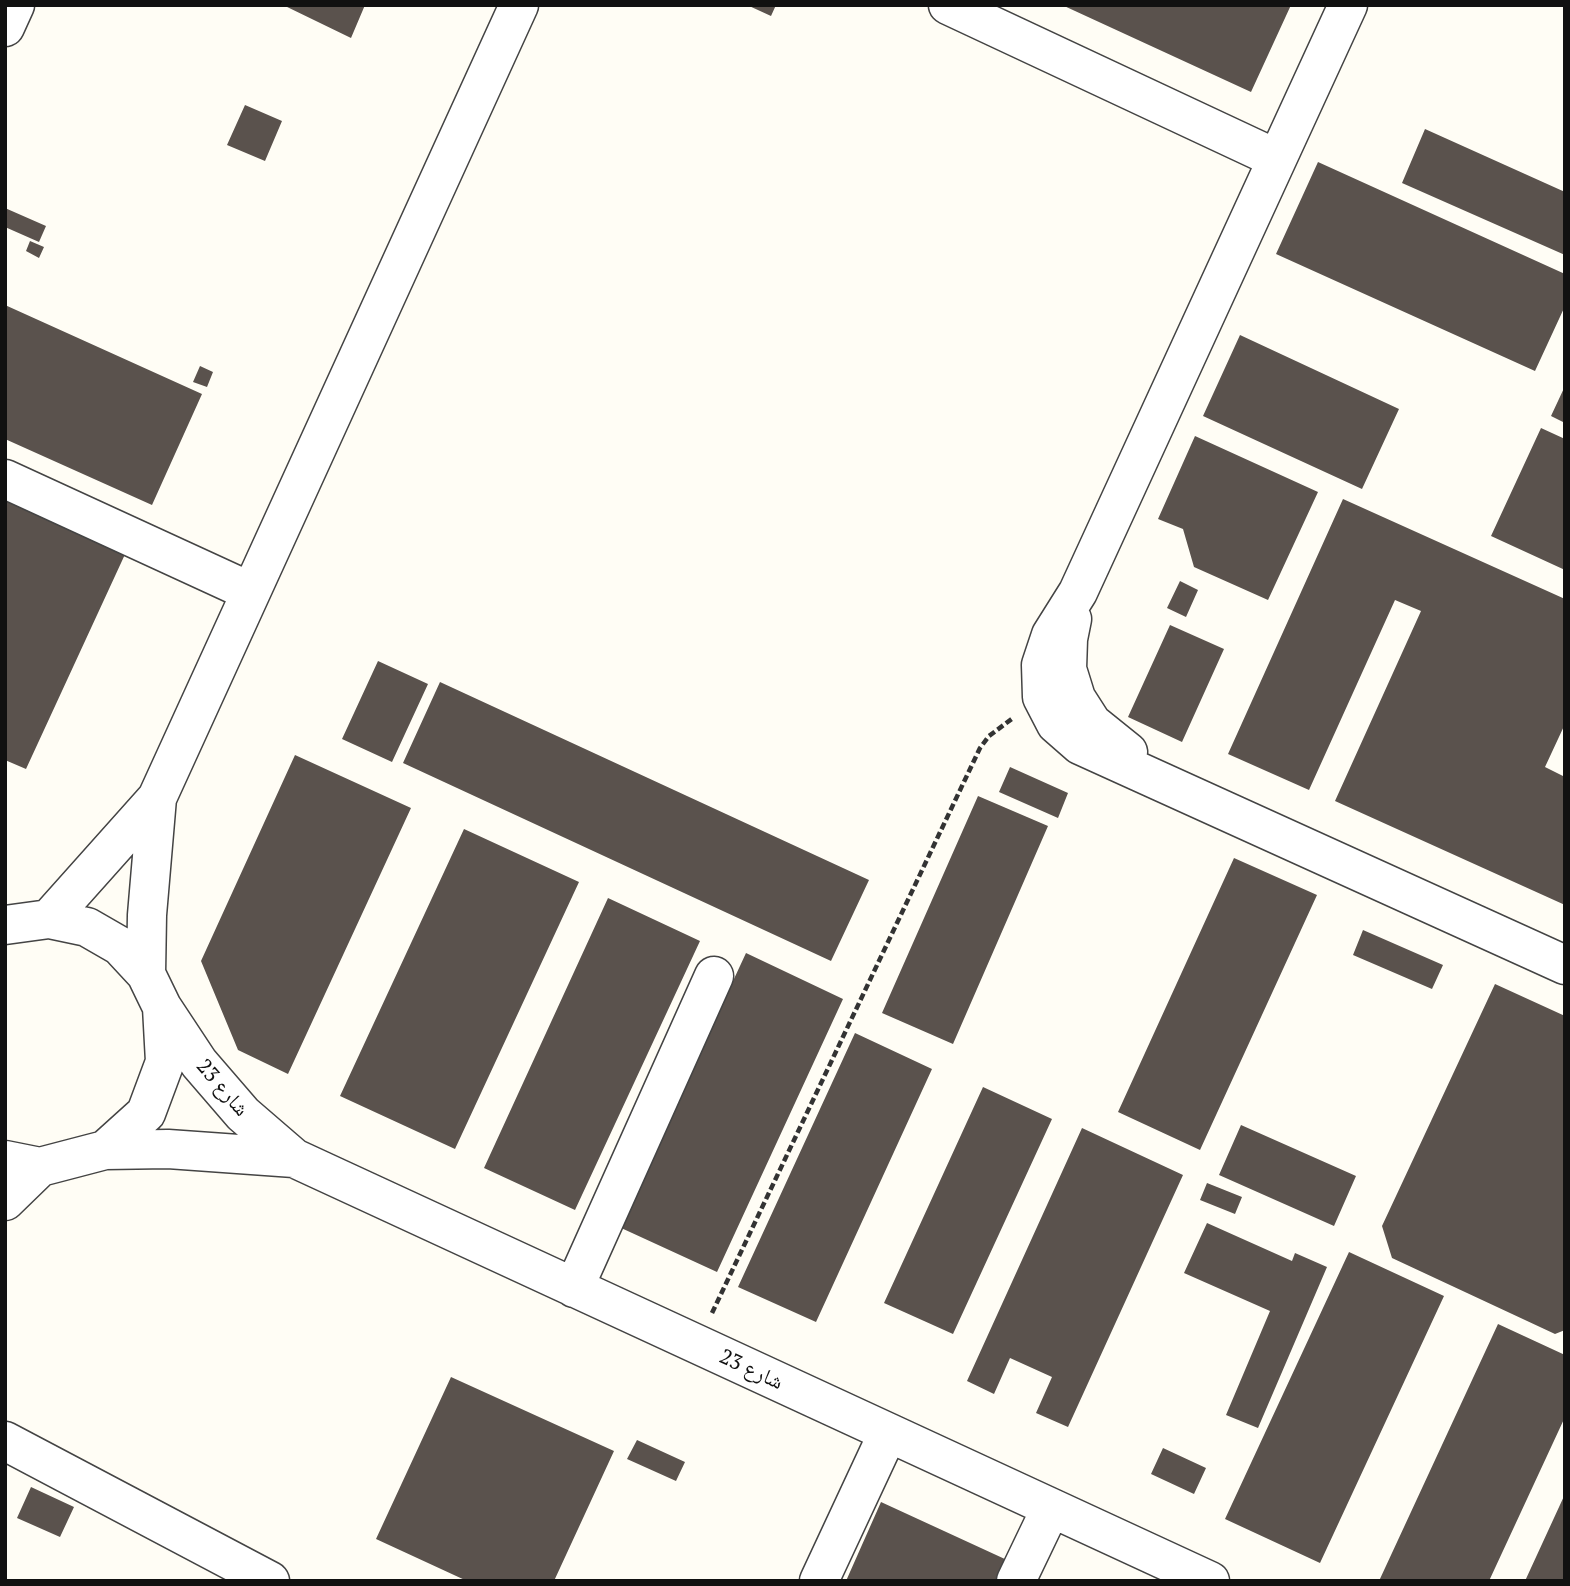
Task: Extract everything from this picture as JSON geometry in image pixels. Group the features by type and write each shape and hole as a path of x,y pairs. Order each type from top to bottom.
{"street":[{"path":"5,27 15,5"},
{"path":"50,919 157,798 519,5"},
{"path":"948,5 1277,159"},
{"path":"1348,5 1078,592 1051,635 1041,665 1042,697 1056,724 1080,745 1565,965"},
{"path":"5,480 251,592"},
{"path":"1078,592 1068,639 1067,669 1076,698 1092,723 1172,785"},
{"path":"146,974 150,857 157,798"},
{"path":"5,925 20,920 50,919 87,927 120,946 146,974 162,1007 166,1062 146,1113 105,1150 22,1163 5,1201"},
{"path":"574,1288 714,976"},
{"name":"شارع 23","path":"162,1007 199,1063 243,1114 294,1158 1210,1581"},
{"name":"شارع 23","path":"105,1150 181,1149 294,1158"},
{"path":"819,1581 888,1433"},
{"path":"5,1440 270,1581"},
{"path":"1016,1581 1051,1508"}],"path":[{"path":"697,1345 980,748 989,736 1042,697"}],"building":[{"path":"283,5 365,5 351,38"},
{"path":"747,5 776,5 771,16"},
{"path":"1062,5 1291,5 1251,92"},
{"path":"245,105 282,121 265,161 227,145"},
{"path":"1425,129 1565,192 1565,255 1402,183"},
{"path":"1318,162 1565,274 1565,306 1535,371 1276,254"},
{"path":"5,208 46,226 39,242 5,227"},
{"path":"30,241 44,247 39,258 26,251"},
{"path":"5,305 202,394 152,505 5,439"},
{"path":"1240,335 1399,409 1362,489 1203,416"},
{"path":"200,366 213,372 207,387 193,382"},
{"path":"1565,386 1565,423 1551,416"},
{"path":"1541,428 1565,439 1565,570 1491,536"},
{"path":"1195,436 1318,492 1268,600 1194,567 1183,529 1158,519"},
{"path":"5,494 127,550 26,769 5,760"},
{"path":"1343,499 1565,599 1565,724 1545,767 1565,777 1565,905 1335,801 1421,611 1395,600 1309,790 1228,754"},
{"path":"1180,581 1198,590 1186,617 1167,608"},
{"path":"1170,625 1224,649 1182,742 1128,717"},
{"path":"378,661 428,684 392,762 342,739"},
{"path":"440,682 869,880 831,961 403,763"},
{"path":"295,755 411,808 288,1074 238,1050 201,961"},
{"path":"1010,767 1068,793 1058,818 999,792"},
{"path":"978,796 1048,826 953,1044 882,1013"},
{"path":"464,829 579,882 455,1149 340,1096"},
{"path":"1234,858 1317,895 1200,1150 1118,1112"},
{"path":"608,898 700,941 575,1210 484,1168"},
{"path":"1363,930 1443,965 1432,989 1353,955"},
{"path":"746,953 843,999 717,1272 619,1227"},
{"path":"1495,984 1565,1016 1565,1330 1555,1334 1392,1258 1382,1226"},
{"path":"855,1033 932,1069 816,1322 738,1287"},
{"path":"983,1087 1052,1119 953,1334 884,1303"},
{"path":"1241,1125 1356,1176 1334,1226 1219,1175"},
{"path":"1082,1128 1183,1175 1068,1427 1036,1413 1052,1377 1010,1358 994,1394 967,1381"},
{"path":"1207,1183 1242,1197 1235,1214 1200,1200"},
{"path":"1207,1223 1292,1261 1295,1253 1327,1267 1258,1428 1226,1415 1270,1311 1184,1273"},
{"path":"1349,1252 1444,1296 1320,1563 1225,1519"},
{"path":"1498,1324 1565,1355 1565,1417 1489,1581 1379,1581"},
{"path":"451,1377 614,1451 554,1581 467,1581 376,1539"},
{"path":"637,1440 685,1462 676,1481 627,1459"},
{"path":"1163,1448 1206,1468 1194,1494 1151,1474"},
{"path":"31,1487 74,1507 60,1537 17,1518"},
{"path":"1565,1494 1565,1581 1525,1581"},
{"path":"881,1502 1007,1560 998,1581 846,1581"}]}
